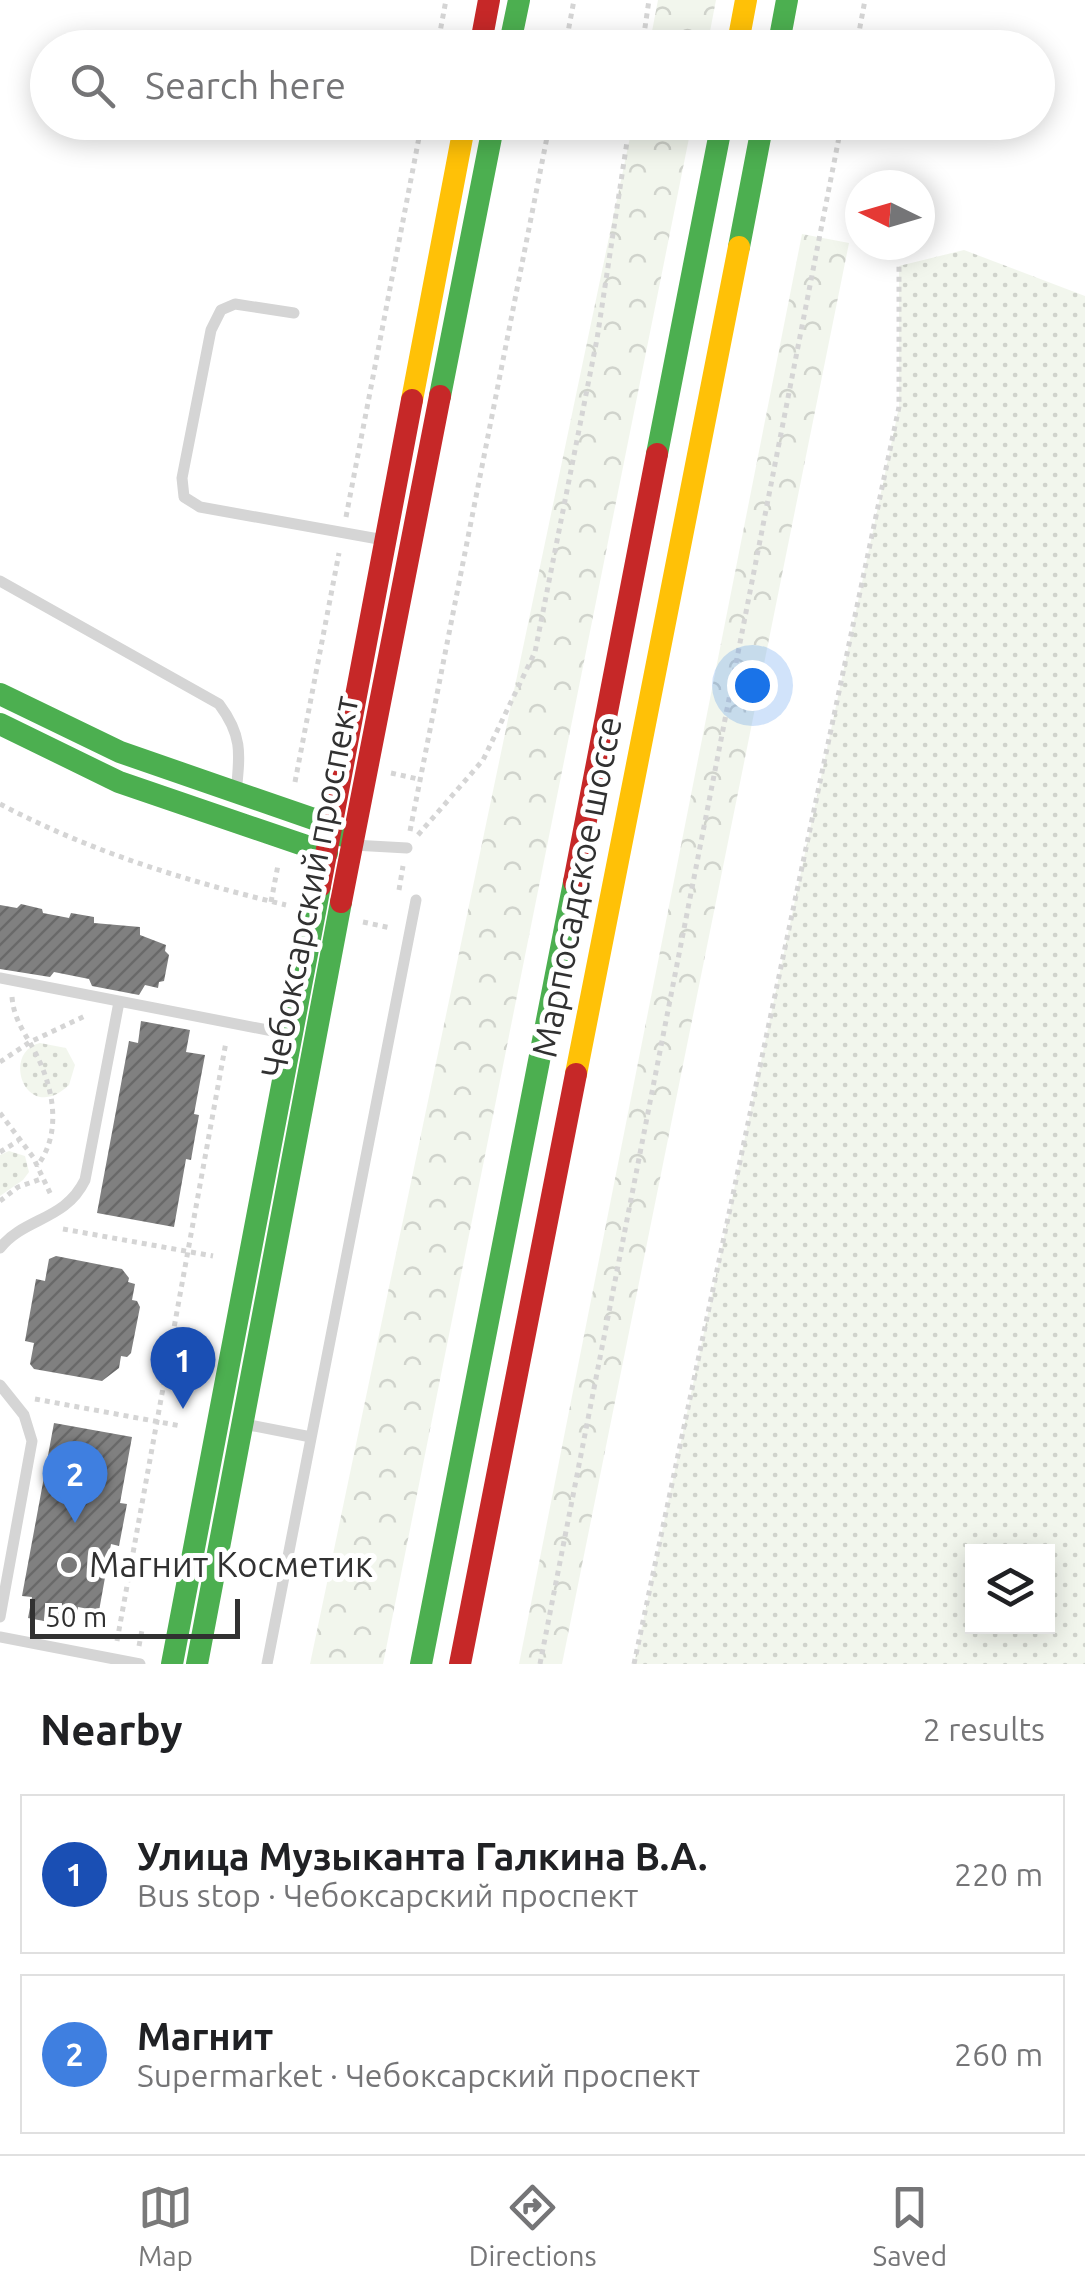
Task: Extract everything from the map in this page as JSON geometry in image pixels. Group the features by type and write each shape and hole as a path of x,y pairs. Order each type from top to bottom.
{"street":[{"path":"483,30 489,0"},
{"path":"512,30 518,0"},
{"path":"740,30 746,0"},
{"path":"781,30 787,0"},
{"name":"Чебоксарский проспект","path":"172,1664 462,140"},
{"name":"Чебоксарский проспект","path":"198,1664 490,140"},
{"name":"Марпосадское шоссе","path":"420,1664 718,140"},
{"name":"Марпосадское шоссе","path":"460,1664 759,140"},
{"path":"0,694 73,733 150,764 331,825 353,844"},
{"path":"0,724 100,776 327,852 353,844"}],"lane":[{"path":"294,313 235,304 220,310 211,330 182,478 184,497 200,507 384,540"},
{"path":"0,581 218,704 233,723 240,748 236,793"},
{"path":"353,844 407,848"},
{"path":"267,1664 416,900"},
{"path":"6,979 292,1035"},
{"path":"0,1248 7,1240 61,1210 75,1198 85,1180 113,1000"},
{"path":"0,1616 32,1441 24,1415 4,1390"},
{"path":"244,1424 311,1437"},
{"path":"0,1637 140,1664"}],"path":[{"path":"440,30 446,0"},
{"path":"568,30 574,0"},
{"path":"645,30 649,0"},
{"path":"860,30 866,0"},
{"path":"346,518 419,140"},
{"path":"412,818 546,140"},
{"path":"407,848 483,760 535,652 597,339 627,140"},
{"path":"540,1664 838,140"},
{"path":"634,1664 899,407 899,266"},
{"path":"293,791 340,548"},
{"path":"300,755 311,757"},
{"path":"379,771 418,779"},
{"path":"0,804 124,860 177,878 298,908"},
{"path":"271,902 280,859"},
{"path":"355,921 392,928"},
{"path":"6,979 15,1017 45,1077 54,1122 51,1142 36,1166"},
{"path":"0,1062 30,1042 113,1000"},
{"path":"113,1658 230,1023"},
{"path":"0,1112 61,1210"},
{"path":"0,1152 18,1142"},
{"path":"0,1201 41,1179"},
{"path":"35,1224 212,1256"},
{"path":"4,1390 181,1426"}],"green space":[{"path":"658,0 716,0 710,30 652,30"},
{"path":"629,140 689,140 383,1664 310,1664"},
{"path":"802,234 845,242 846,260 562,1664 519,1664"},
{"path":"964,250 1085,296 1085,1664 634,1664 899,407 899,266"},
{"path":"40,1043 66,1048 75,1065 69,1085 54,1095 41,1097 30,1092 20,1071 28,1049"},
{"path":"9,1151 25,1156 29,1172 0,1196 0,1155"}],"building":[{"path":"21,904 69,918 71,913 94,917 94,923 140,927 140,935 166,945 169,955 164,981 159,982 158,988 145,985 139,995 92,986 89,979 54,972 50,977 0,969 0,905 17,908"},
{"path":"141,1021 190,1030 186,1052 205,1055 194,1114 199,1115 191,1160 186,1159 174,1227 97,1213 129,1041 138,1043"},
{"path":"56,1256 122,1269 128,1282 135,1284 132,1300 140,1307 131,1353 121,1356 119,1368 102,1381 34,1369 30,1364 34,1343 25,1341 36,1279 45,1281 49,1259"},
{"path":"54,1423 132,1437 120,1503 127,1504 119,1546 111,1544 99,1611 78,1607 75,1627 28,1618 32,1597 22,1596"}],"traffic: fast":[{"path":"513,30 519,0"},
{"path":"781,30 787,0"},
{"path":"440,396 490,140"},
{"path":"657,454 718,140"},
{"path":"739,247 760,140"},
{"path":"0,694 120,752 331,825 343,836"},
{"path":"0,724 119,782 327,853"},
{"path":"421,1664 574,882"},
{"path":"172,1664 320,886"},
{"path":"197,1664 341,902"}],"traffic: slow":[{"path":"740,30 746,0"},
{"path":"412,400 462,140"},
{"path":"576,1074 739,247"}],"traffic: jam":[{"path":"483,30 489,0"},
{"path":"341,902 440,396"},
{"path":"320,886 412,400"},
{"path":"574,882 657,454"},
{"path":"460,1664 576,1074"}],"place":[{"name":"Улица Музыканта Галкина В.А.","path":"183,1409"},
{"name":"Магнит","path":"75,1523"},
{"name":"Магнит Косметик","path":"69,1565"}]}
